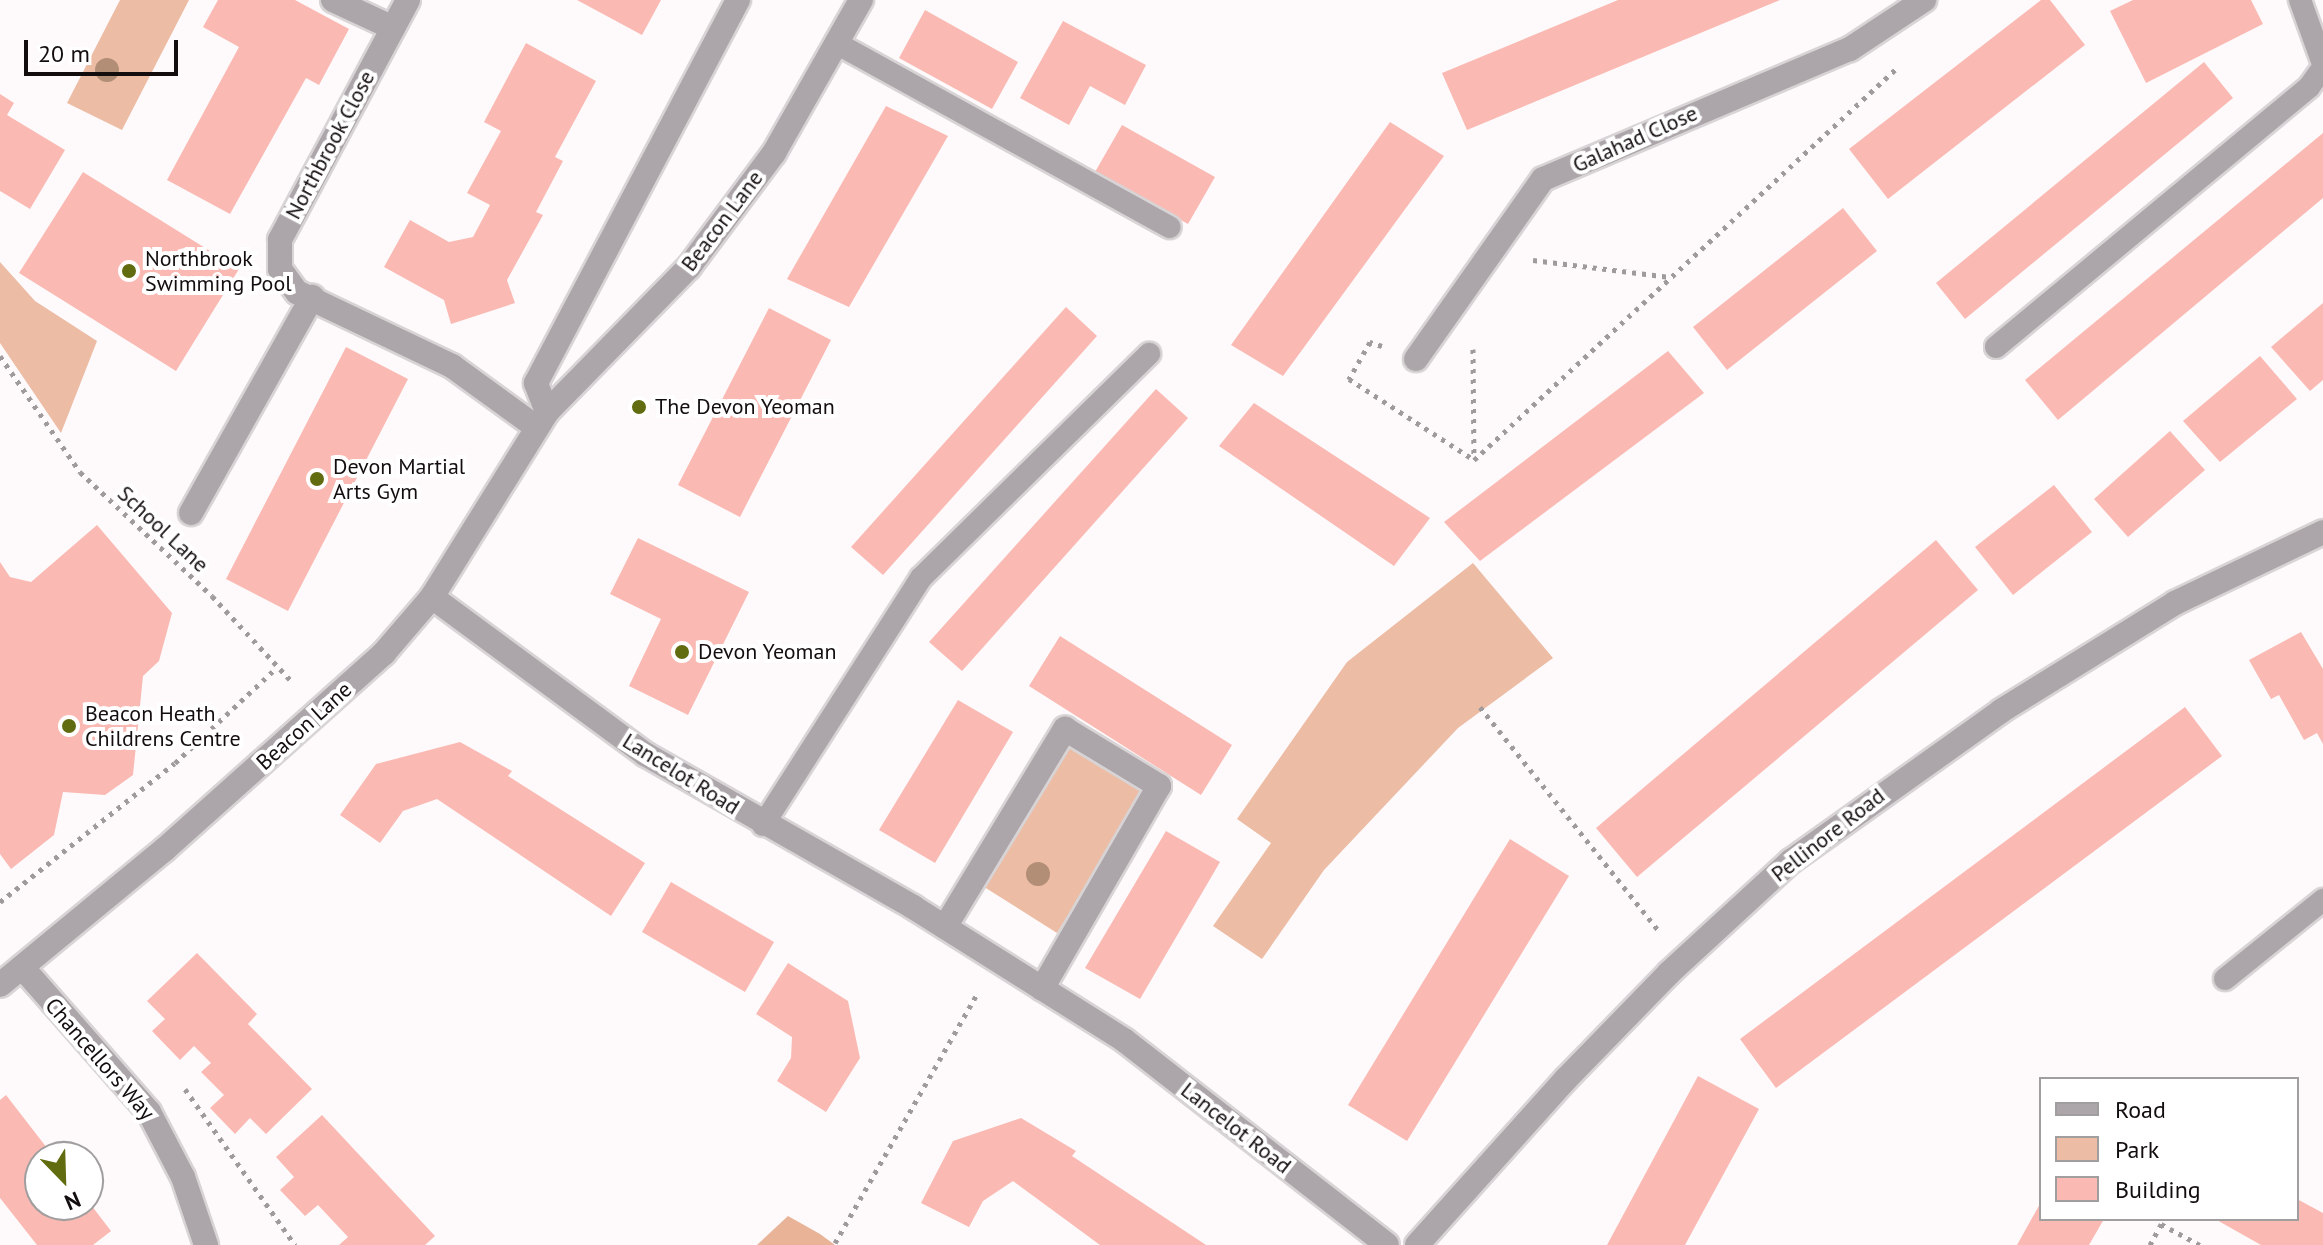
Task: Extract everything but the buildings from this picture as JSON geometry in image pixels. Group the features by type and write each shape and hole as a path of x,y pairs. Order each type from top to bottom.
{"street":[{"path":"333,0 393,28"},
{"name":"Northbrook Close","path":"408,0 280,240 280,269 297,292 452,366 541,420"},
{"path":"541,420 536,383 738,0"},
{"name":"Beacon Lane","path":"0,985 323,710 384,653 432,597 541,420 689,267 774,153 861,0"},
{"name":"Galahad Close","path":"1416,359 1543,179 1850,49 1924,0"},
{"path":"191,513 312,297"},
{"name":"Pellinore Road","path":"1417,1245 1566,1079 1683,961 1791,861 2001,711 2175,603 2323,532"},
{"name":"Lancelot Road","path":"432,597 645,754 763,825 945,927 1124,1040 1387,1245"},
{"path":"945,927 1065,729 1159,786 1042,989"},
{"name":"Chancellors Way","path":"22,967 126,1090 149,1112 166,1144 206,1245"}],"lane":[{"path":"1996,347 2309,87 2323,66 2300,0"},
{"path":"836,43 1170,227"},
{"path":"763,825 921,578 1149,354"},
{"path":"2225,979 2323,900"}],"path":[{"path":"1474,460 1901,65 1894,20"},
{"path":"1489,254 1671,278"},
{"path":"1465,290 1475,370 1474,460"},
{"path":"1416,359 1370,342 1349,379 1474,460"},
{"name":"School Lane","path":"0,356 80,472 212,596 276,668 323,710"},
{"path":"0,902 175,763 276,668"},
{"path":"1480,707 1683,961"},
{"path":"835,1243 996,959"},
{"path":"126,1090 180,1084 295,1245"},
{"path":"2150,1245 2161,1224 2200,1245"}],"green space":[{"path":"120,0 189,0 122,130 67,103"},
{"path":"0,262 35,301 97,341 61,433 0,343"},
{"path":"1473,563 1553,658 1458,728 1324,870 1262,959 1213,926 1271,843 1237,819 1347,662"},
{"path":"1070,740 1147,789 1057,933 981,885"}],"shaded area":[{"path":"788,1216 820,1234 835,1245 757,1245"}],"place":[{"name":"Northbrook Swimming Pool","path":"129,271"},
{"name":"The Devon Yeoman","path":"639,407"},
{"name":"Devon Martial Arts Gym","path":"317,479"},
{"name":"Devon Yeoman","path":"682,652"},
{"name":"Beacon Heath Childrens Centre","path":"69,726"}]}
